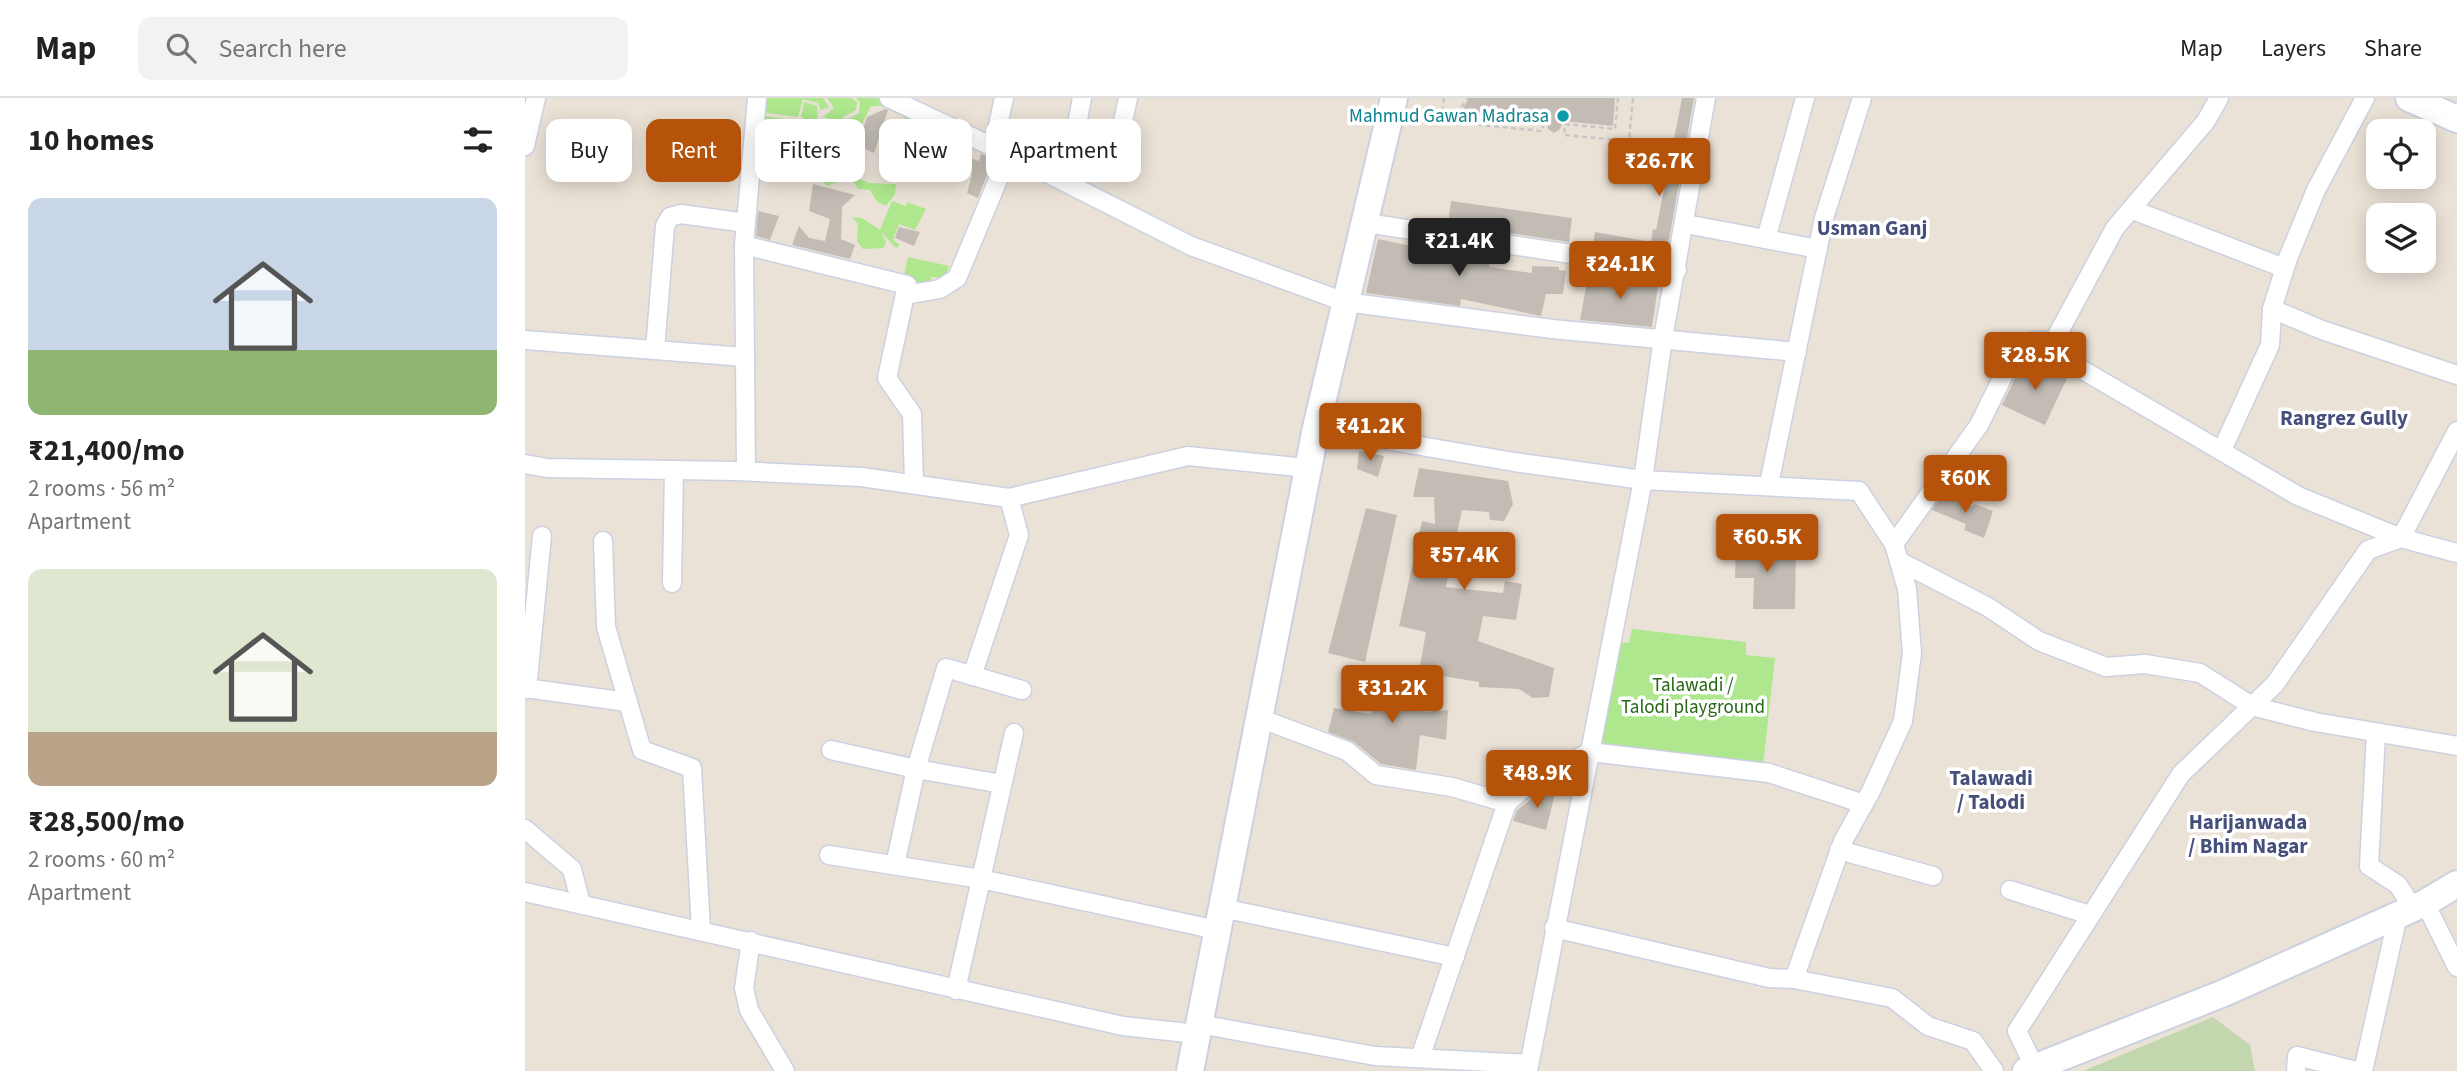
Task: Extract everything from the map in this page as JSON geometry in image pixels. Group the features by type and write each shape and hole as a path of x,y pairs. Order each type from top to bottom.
{"street":[{"path":"525,146 536,98"},
{"path":"746,471 744,245 757,98"},
{"path":"889,98 910,103 986,144"},
{"path":"1003,119 1004,98"},
{"path":"1078,119 1082,98"},
{"path":"1123,119 1128,98"},
{"path":"1191,1071 1307,468 1394,98"},
{"path":"525,892 1123,1026 1198,1029 1375,1056 1528,1068 1643,480 1663,338 1706,98"},
{"path":"1766,239 1805,98"},
{"path":"1769,484 1825,218 1862,98"},
{"path":"1896,552 1979,425 2016,350 2033,341 2054,341 2115,228 2206,121 2219,98"},
{"path":"2222,450 2270,345 2272,309 2284,268 2316,190 2365,98"},
{"path":"2409,98 2457,119"},
{"path":"905,295 940,289 957,278 991,182"},
{"path":"1062,182 1191,246 1345,302 1552,329 1797,352"},
{"path":"2133,210 2284,268"},
{"path":"655,350 665,226 670,217 681,214 746,223"},
{"path":"1366,223 1677,270"},
{"path":"1685,224 1818,249"},
{"path":"744,245 907,285 887,378 912,414 914,484"},
{"path":"2272,309 2322,330 2457,376"},
{"path":"525,340 745,357"},
{"path":"2033,341 2298,496 2401,538 2457,553"},
{"path":"1316,428 1514,462 1643,480 1769,484 1859,491 1896,552 1907,589 1912,653 1903,721 1839,850 1794,979"},
{"path":"2457,431 2401,538 2368,550 2275,684 2181,774 2017,1031 2031,1069 2224,993 2412,909 2457,884"},
{"path":"525,464 547,468 746,471 861,477 1009,498 1188,456 1307,468"},
{"path":"672,583 674,470"},
{"path":"972,676 1019,536 1009,498"},
{"path":"542,536 526,688 627,702"},
{"path":"603,541 606,627 642,750 692,768 701,930"},
{"path":"1896,552 2039,641 2106,667 2145,664 2200,673 2252,706 2376,733 2457,746"},
{"path":"895,865 916,769 946,668 1022,690"},
{"path":"1259,718 1347,751 1376,775 1452,787 1507,803"},
{"path":"956,990 1014,733"},
{"path":"2376,733 2369,866 2398,885 2412,909 2457,967"},
{"path":"831,750 1002,784"},
{"path":"1420,1058 1507,803 1528,785 1590,752 1769,772 1864,804"},
{"path":"525,829 572,869 581,904"},
{"path":"1839,850 1933,876"},
{"path":"829,855 1455,957"},
{"path":"2010,890 2090,915"},
{"path":"2363,1071 2412,909"},
{"path":"1554,928 1769,978 1794,979 1892,998 1928,1026 1973,1041 1994,1071"},
{"path":"751,941 744,988 749,1010 785,1071"},
{"path":"2296,1071 2297,1056 2356,1071"}],"path":[{"path":"1444,98 1441,121 1542,131 1544,122 1475,114 1471,118 1462,117 1460,107 1468,103 1468,98"},
{"path":"1618,98 1615,130 1565,124 1564,135 1629,141 1633,98"}],"green space":[{"path":"761,98 823,98 829,107 821,110 818,103 803,99 798,117 760,112"},
{"path":"827,98 851,98 857,102 856,110 843,119 823,117 834,108"},
{"path":"856,98 876,98 906,112 898,114 882,106 871,106 864,119 848,119 859,113 860,102"},
{"path":"804,102 817,106 818,119 801,117"},
{"path":"748,113 784,119 755,119 755,142 744,139"},
{"path":"911,114 920,119 907,119 902,117"},
{"path":"853,182 896,184 895,194 886,206 877,202 870,190 858,189"},
{"path":"892,201 906,206 907,202 926,209 915,230 899,224 893,240 900,245 896,248 881,232 886,242 883,248 863,249 857,241 858,224 852,217 862,218 880,230"},
{"path":"908,257 949,266 945,278 931,277 930,287 903,281"},
{"name":"Talawadi / Talodi playground","path":"1632,629 1746,642 1746,655 1775,658 1763,765 1602,744 1617,642 1629,643"},
{"path":"2213,1017 2250,1045 2255,1071 2083,1071"}],"building":[{"name":"Mahmud Gawan Madrasa","path":"1469,98 1615,98 1613,126 1563,121 1560,129 1554,133 1548,129 1546,119 1477,112 1466,121 1461,113"},
{"path":"1682,98 1694,98 1666,257 1593,246 1595,232 1651,242 1653,229 1656,230"},
{"path":"888,110 885,119 879,119 879,138 874,153 865,149 867,117"},
{"path":"981,154 986,156 986,177 978,198 967,193 972,182 972,159 979,161"},
{"path":"813,184 855,195 842,207 841,239 855,245 850,259 792,245 799,226 809,238 825,241 830,219 809,211"},
{"path":"1451,201 1572,218 1569,242 1448,224"},
{"path":"758,211 779,216 770,240 756,236"},
{"path":"899,227 920,232 914,246 895,238"},
{"path":"1378,239 1421,248 1422,243 1491,255 1489,267 1532,273 1532,266 1559,267 1559,270 1566,271 1563,294 1546,294 1541,316 1461,299 1460,306 1366,293"},
{"path":"1588,276 1639,282 1640,276 1659,279 1652,327 1580,320"},
{"path":"2025,358 2067,378 2045,425 2002,405"},
{"path":"1359,451 1384,456 1378,477 1357,469"},
{"path":"1419,468 1508,481 1513,504 1504,521 1490,520 1489,512 1462,510 1446,587 1503,593 1505,581 1522,584 1516,620 1483,616 1478,641 1554,668 1549,697 1533,698 1519,689 1479,687 1479,682 1419,672 1426,632 1399,626 1422,521 1435,524 1434,497 1413,497"},
{"path":"1943,494 1972,507 1974,504 1993,511 1984,538 1964,530 1966,524 1932,510"},
{"path":"1366,508 1397,515 1365,662 1328,653"},
{"path":"1736,536 1760,537 1760,551 1796,551 1795,609 1753,609 1754,578 1735,578"},
{"path":"1387,681 1426,687 1423,712 1448,710 1446,740 1420,735 1416,770 1381,764 1354,742 1328,732 1334,708 1371,714 1376,692"},
{"path":"1546,788 1556,790 1546,830 1513,821 1517,810"}],"place":[{"name":"Mahmud Gawan Madrasa","path":"1563,116"}],"district":[{"name":"Usman Ganj","path":"1872,228"},
{"name":"Rangrez Gully","path":"2344,418"},
{"name":"Talawadi / Talodi","path":"1991,790"},
{"name":"Harijanwada / Bhim Nagar","path":"2248,834"}]}
